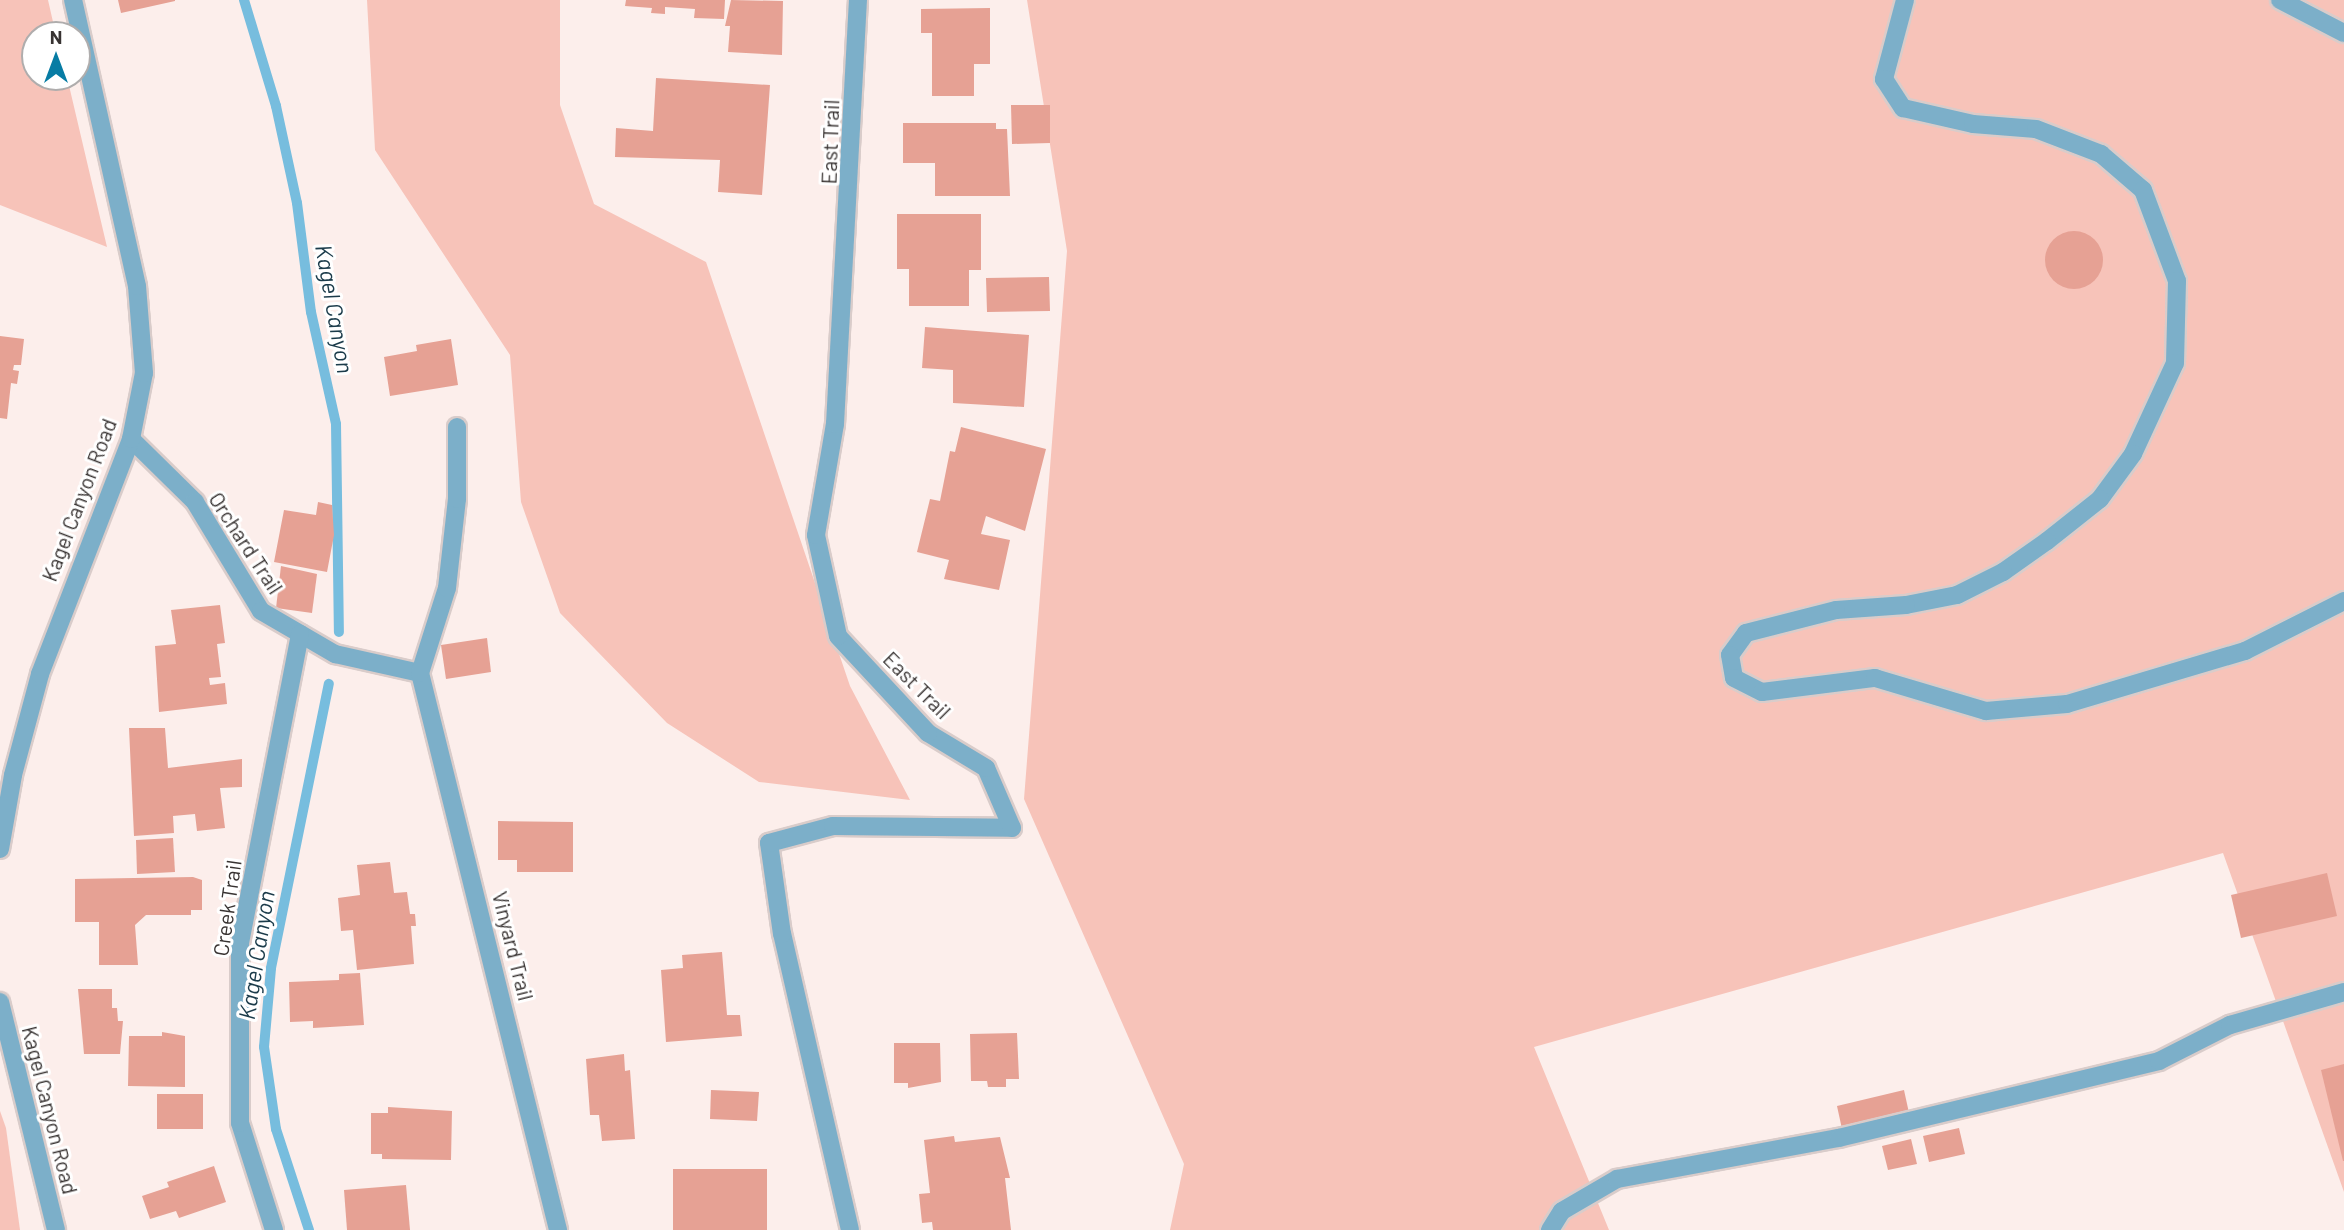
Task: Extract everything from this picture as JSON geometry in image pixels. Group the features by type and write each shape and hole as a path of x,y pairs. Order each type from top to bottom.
{"street":[{"name":"Kagel Canyon Road","path":"0,849 13,775 40,674 131,439 144,373 143,316 73,0"},
{"name":"East Trail","path":"850,1230 782,934 769,843 832,827 1012,828 986,768 928,733 838,636 816,535 835,424 858,0"},
{"path":"1905,0 1884,79 1903,108 1973,124 2036,129 2101,154 2143,190 2177,281 2175,363 2133,454 2099,499 2047,541 2003,572 1957,595 1906,606 1836,610 1746,633 1730,655 1734,678 1762,692 1875,677 1986,711 2067,704 2245,651 2344,601"},
{"path":"2280,0 2344,33"},
{"path":"420,673 447,588 457,499 457,427"},
{"name":"Orchard Trail","path":"131,439 195,502 261,611 335,654 420,673"},
{"name":"Creek Trail","path":"274,1230 240,1123 240,943 300,634"},
{"name":"Vinyard Trail","path":"420,673 558,1230"},
{"path":"1550,1230 1562,1211 1617,1179 1839,1138 2159,1061 2230,1025 2344,992"},
{"name":"Kagel Canyon Road","path":"0,1002 56,1230"}],"shaded area":[{"path":"0,0 48,0 53,21 21,21 21,91 70,91 107,247 0,205"},
{"path":"367,0 560,0 560,105 594,204 706,262 850,686 910,800 759,782 667,723 560,613 521,502 510,355 375,150"},
{"path":"1027,0 2344,0 2344,1192 2223,853 1534,1047 1609,1230 1170,1230 1184,1164 1024,799 1067,251"},
{"path":"0,1111 6,1128 20,1230 0,1230"}],"building":[{"path":"118,0 175,0 175,1 121,13"},
{"path":"626,0 725,0 724,19 694,18 695,9 665,7 665,14 651,13 652,8 625,6"},
{"path":"731,0 783,1 782,55 728,52 730,26 725,26"},
{"path":"990,8 990,64 974,64 974,96 932,96 932,33 921,33 921,9"},
{"path":"656,78 770,85 762,195 718,192 720,160 615,157 616,128 653,131"},
{"path":"1011,105 1050,105 1050,143 1012,144"},
{"path":"903,123 996,123 996,129 1007,129 1010,196 935,196 935,163 903,163"},
{"path":"897,214 981,214 981,270 969,270 969,306 909,306 909,269 897,269"},
{"path":"2074,231 2085,233 2098,244 2103,260 2101,271 2090,284 2074,289 2063,287 2050,276 2045,260 2047,249 2058,236"},
{"path":"1049,277 1050,311 987,312 986,278"},
{"path":"925,327 1029,335 1024,407 953,403 953,370 922,368"},
{"path":"0,336 24,339 21,365 14,365 13,370 19,371 17,384 11,383 7,419 0,418"},
{"path":"451,339 458,385 390,396 384,357 417,351 416,345"},
{"path":"961,427 1046,449 1025,531 986,516 981,534 1010,540 999,590 944,579 949,560 917,552 930,499 940,501 950,451 955,452"},
{"path":"318,502 332,505 334,535 327,572 274,562 284,510 316,515"},
{"path":"281,566 317,574 312,613 276,608"},
{"path":"220,605 225,643 217,644 221,677 209,678 210,685 225,683 227,704 159,712 155,646 176,644 171,610"},
{"path":"487,638 491,672 446,679 441,645"},
{"path":"129,728 165,728 168,768 242,759 242,787 220,788 225,828 197,831 195,814 173,816 174,833 134,836"},
{"path":"498,821 573,822 573,872 517,872 517,860 498,860"},
{"path":"173,838 175,872 137,874 136,840"},
{"path":"390,862 394,893 407,892 410,914 415,914 416,926 411,926 414,964 357,970 353,930 341,931 338,898 360,895 357,865"},
{"path":"2327,873 2337,916 2241,938 2231,895"},
{"path":"193,877 202,880 202,910 191,910 191,915 146,915 135,925 138,965 99,965 99,922 75,922 75,879"},
{"path":"722,952 727,1015 740,1015 742,1036 666,1042 661,970 683,968 682,955"},
{"path":"360,973 364,1025 313,1028 313,1021 290,1022 289,982 339,980 339,974"},
{"path":"78,989 112,989 112,1008 117,1008 118,1021 123,1021 120,1054 84,1054"},
{"path":"162,1032 185,1036 185,1087 128,1086 129,1036 162,1036"},
{"path":"1017,1033 1019,1079 1006,1079 1006,1087 988,1087 987,1081 971,1081 970,1034"},
{"path":"894,1043 940,1043 941,1082 908,1088 908,1083 894,1083"},
{"path":"624,1054 625,1071 630,1070 635,1139 602,1141 599,1115 590,1115 586,1059"},
{"path":"2344,1064 2344,1161 2343,1161 2321,1070"},
{"path":"711,1090 759,1092 757,1121 710,1119"},
{"path":"1904,1090 1909,1113 1842,1129 1837,1106"},
{"path":"157,1094 203,1094 203,1129 157,1129"},
{"path":"388,1107 452,1111 451,1160 382,1159 382,1154 371,1154 371,1113 388,1113"},
{"path":"1959,1128 1965,1154 1929,1162 1923,1136"},
{"path":"954,1136 955,1142 1000,1137 1010,1178 1005,1178 1011,1230 933,1230 932,1222 922,1223 919,1194 930,1193 924,1140"},
{"path":"1911,1139 1917,1164 1888,1170 1882,1146"},
{"path":"214,1166 226,1202 179,1218 176,1211 150,1219 142,1196 169,1187 167,1182"},
{"path":"673,1169 767,1169 767,1230 673,1230"},
{"path":"406,1185 410,1230 347,1230 344,1190"}],"waterway":[{"name":"Kagel Canyon","path":"244,0 276,106 297,203 311,312 336,424 339,632"},
{"name":"Kagel Canyon","path":"309,1230 276,1129 264,1047 271,968 329,684"}]}
